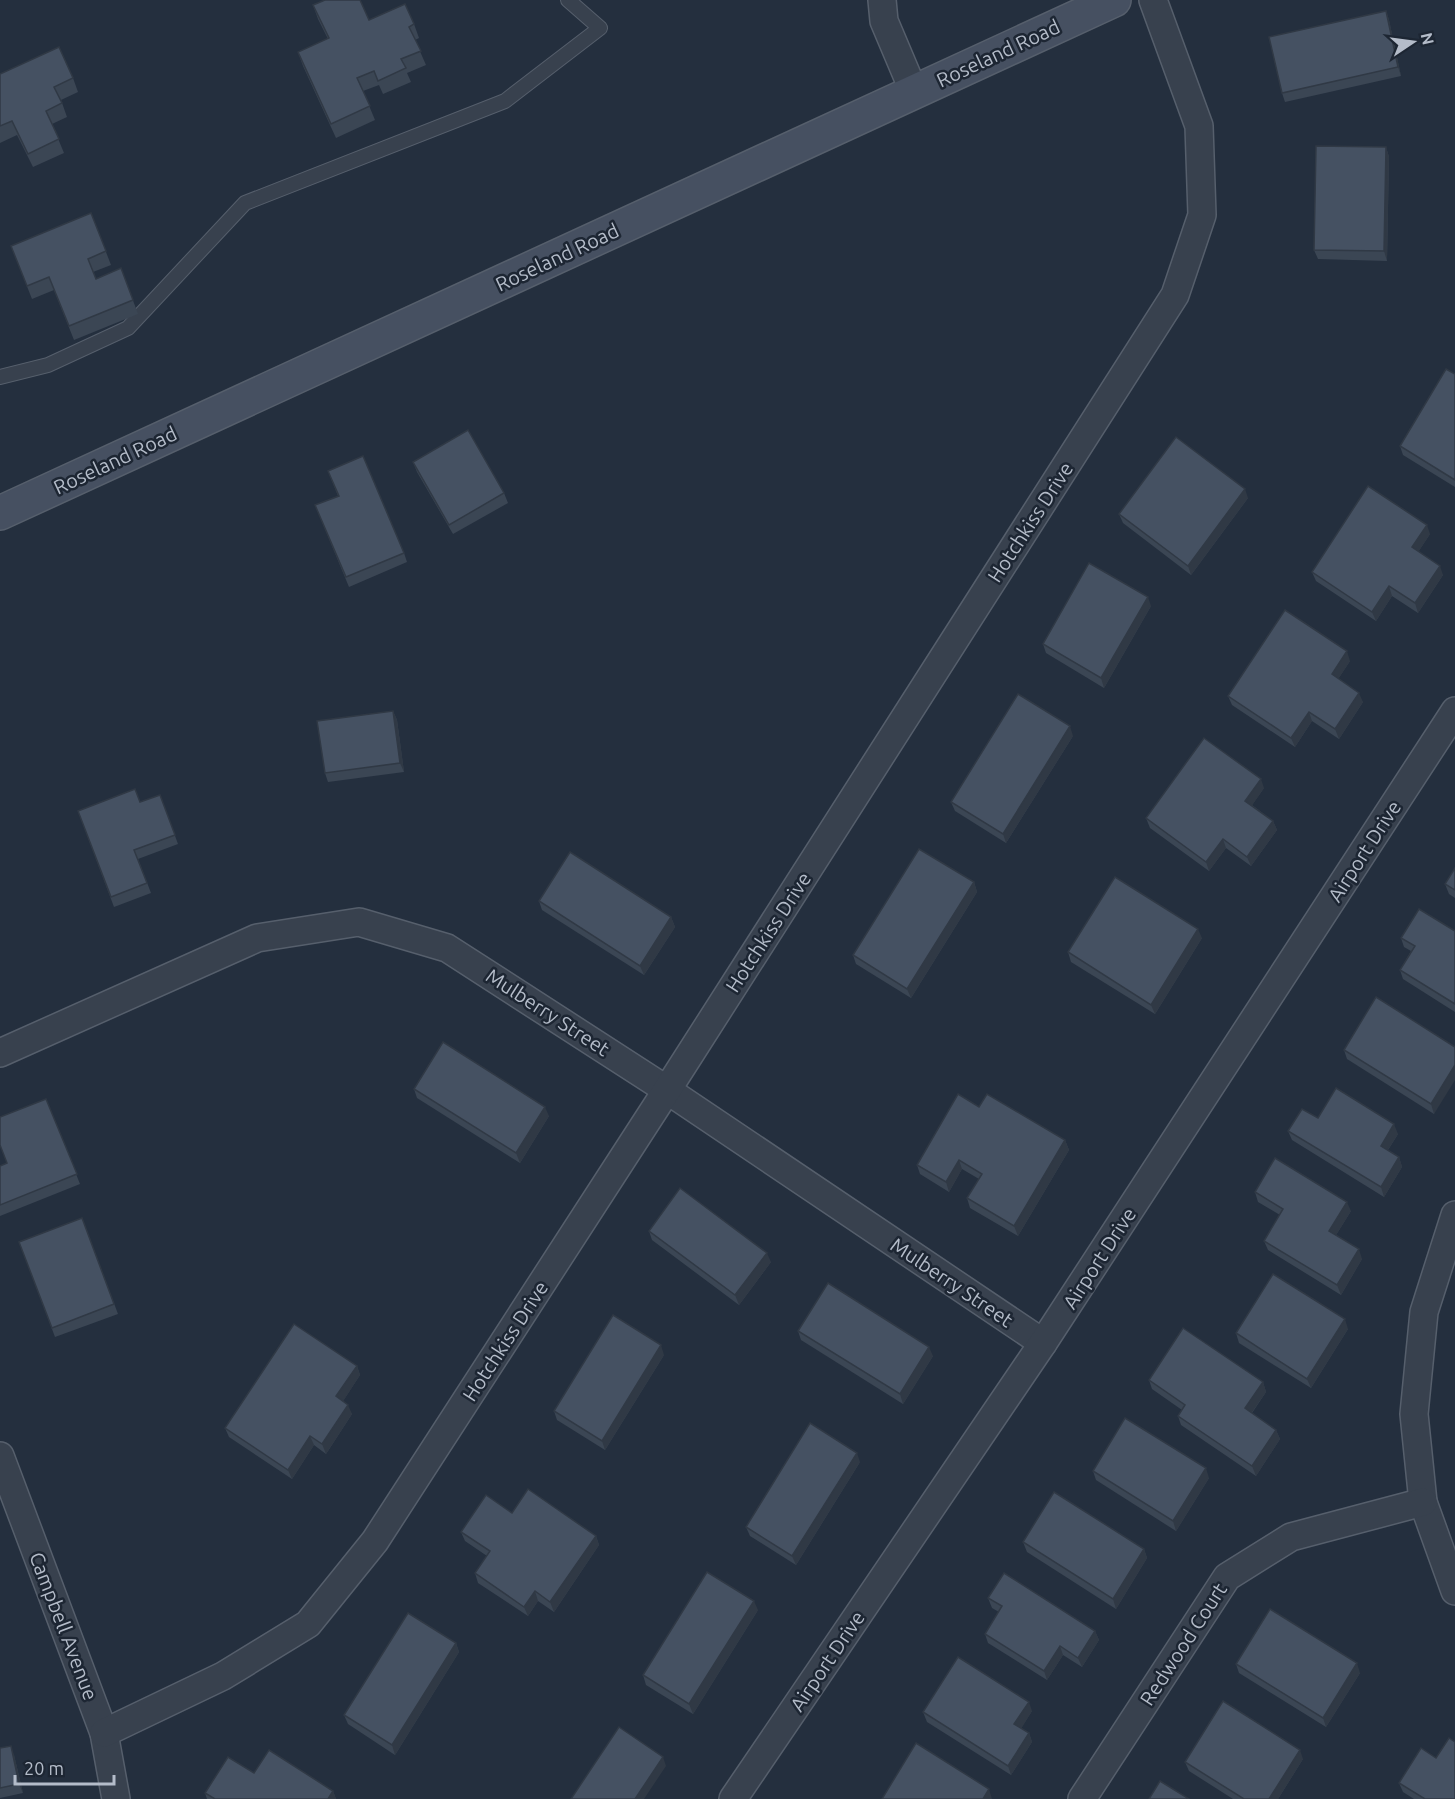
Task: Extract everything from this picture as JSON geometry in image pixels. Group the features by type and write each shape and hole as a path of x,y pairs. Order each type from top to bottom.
{"main road":[{"name":"Roseland Road","path":"0,513 1114,0"}],"street":[{"path":"862,0 883,10 914,92"},
{"name":"Hotchkiss Drive","path":"104,1733 223,1676 308,1624 375,1541 1175,295 1202,214 1199,126 1153,0"},
{"name":"Airport Drive","path":"733,1799 1043,1343 1455,711"},
{"name":"Mulberry Street","path":"0,1053 257,938 359,922 447,948 667,1089 1043,1343"},
{"path":"1455,1215 1424,1312 1414,1414 1423,1502 1455,1592"},
{"name":"Campbell Avenue","path":"0,1456 104,1733 116,1799"},
{"name":"Redwood Court","path":"1082,1799 1227,1577 1291,1537 1423,1502"}],"lane":[{"path":"0,377 48,365 128,328 245,203 505,101 600,28 568,0"}],"building":[{"path":"325,0 360,0 369,20 405,4 414,24 409,27 421,51 401,59 406,68 378,81 374,71 357,78 370,106 331,124 298,52 329,38 313,5"},
{"path":"1386,11 1398,67 1282,93 1269,37"},
{"path":"59,47 73,78 54,87 62,103 46,111 59,139 28,154 12,121 0,126 0,74"},
{"path":"1316,146 1386,147 1384,251 1314,250"},
{"path":"91,213 106,251 88,259 96,279 121,268 133,300 69,326 49,277 27,286 11,246"},
{"path":"1446,369 1455,374 1455,480 1400,446"},
{"path":"468,430 504,493 449,525 413,462"},
{"path":"1176,437 1245,489 1188,566 1119,514"},
{"path":"363,456 404,553 346,577 315,505 339,496 328,471"},
{"path":"1368,486 1427,525 1412,547 1440,566 1415,603 1389,586 1372,612 1312,572"},
{"path":"1089,563 1148,597 1101,678 1043,644"},
{"path":"1285,610 1347,651 1332,674 1359,693 1335,729 1309,712 1291,738 1228,696"},
{"path":"1018,694 1070,726 1003,834 951,802"},
{"path":"393,711 400,763 325,773 317,721"},
{"path":"1204,738 1261,779 1245,801 1273,821 1247,857 1223,839 1206,862 1146,818"},
{"path":"135,789 140,802 160,795 175,835 134,850 147,883 111,897 78,811"},
{"path":"919,849 974,882 907,989 853,955"},
{"path":"570,852 671,917 640,966 539,901"},
{"path":"1455,868 1455,890 1445,884"},
{"path":"1115,877 1198,929 1151,1005 1068,952"},
{"path":"1419,909 1455,931 1455,1004 1400,970 1415,946 1401,938"},
{"path":"1376,997 1455,1047 1455,1065 1431,1104 1344,1050"},
{"path":"443,1042 545,1107 516,1153 414,1089"},
{"path":"1336,1088 1394,1124 1381,1146 1399,1157 1381,1187 1288,1131 1302,1109 1318,1118"},
{"path":"958,1094 979,1107 987,1094 1065,1140 1014,1226 967,1198 982,1174 959,1160 946,1182 917,1165"},
{"path":"46,1099 77,1174 0,1205 0,1166 7,1163 0,1145 0,1117"},
{"path":"1275,1158 1347,1202 1329,1231 1359,1249 1337,1285 1264,1241 1283,1209 1255,1192"},
{"path":"680,1188 767,1253 735,1295 649,1231"},
{"path":"82,1218 114,1304 52,1328 19,1242"},
{"path":"1273,1274 1345,1319 1307,1379 1236,1333"},
{"path":"828,1283 929,1347 900,1394 798,1331"},
{"path":"613,1315 661,1345 602,1441 554,1411"},
{"path":"294,1324 357,1366 336,1396 348,1405 322,1444 310,1436 288,1470 225,1428"},
{"path":"1183,1328 1263,1382 1245,1408 1276,1430 1252,1466 1178,1416 1185,1405 1149,1380"},
{"path":"1125,1418 1206,1468 1173,1521 1093,1471"},
{"path":"810,1423 857,1453 792,1556 746,1527"},
{"path":"528,1489 596,1536 550,1602 535,1591 524,1607 475,1573 490,1551 461,1532 486,1495 512,1513"},
{"path":"1054,1492 1144,1549 1113,1599 1023,1542"},
{"path":"707,1572 754,1601 689,1704 643,1675"},
{"path":"1004,1573 1095,1631 1078,1658 1060,1646 1044,1671 985,1634 1002,1606 988,1598"},
{"path":"1270,1609 1357,1663 1323,1718 1236,1664"},
{"path":"408,1613 456,1643 392,1745 344,1715"},
{"path":"958,1657 1029,1702 1014,1724 1029,1733 1008,1766 923,1712"},
{"path":"1223,1701 1300,1750 1269,1799 1244,1799 1185,1762"},
{"path":"619,1727 663,1757 635,1799 571,1799"},
{"path":"1449,1738 1455,1742 1455,1799 1425,1799 1399,1783 1421,1748 1436,1758"},
{"path":"916,1743 989,1789 983,1799 882,1799"},
{"path":"11,1746 19,1784 0,1788 0,1748"},
{"path":"269,1750 333,1791 328,1799 215,1799 205,1793 228,1757 254,1773"},
{"path":"1160,1781 1189,1799 1149,1799"}]}
